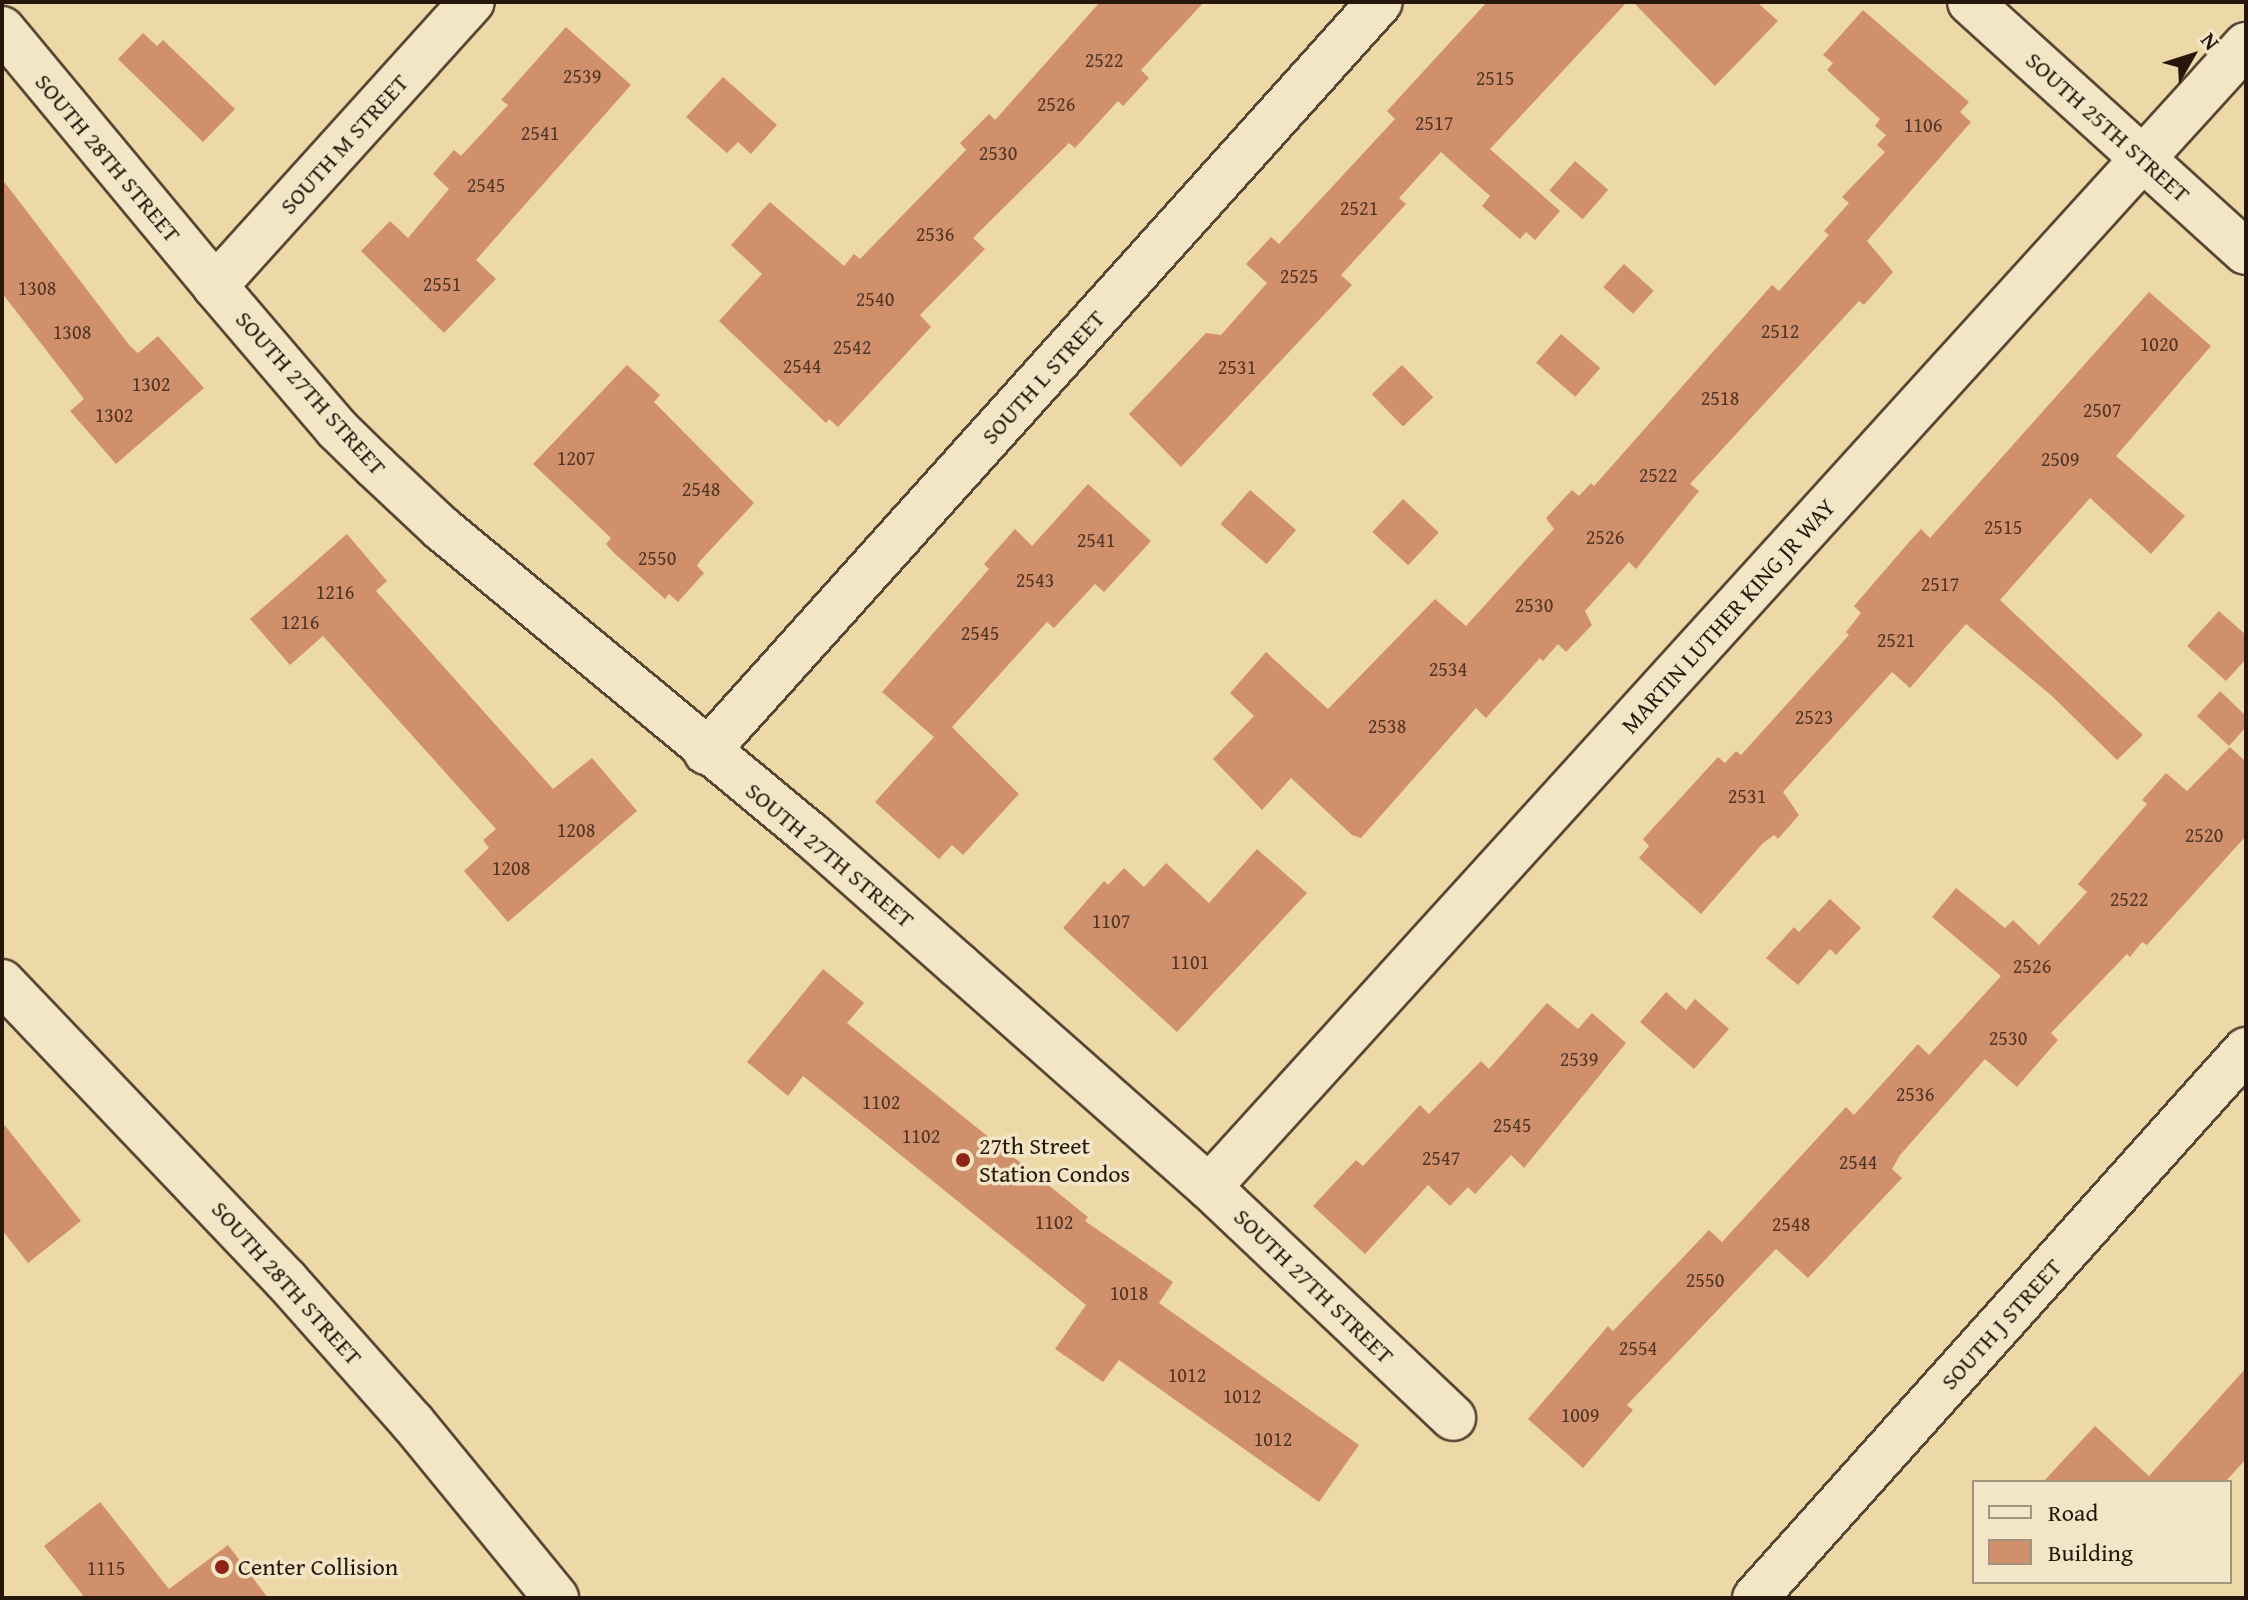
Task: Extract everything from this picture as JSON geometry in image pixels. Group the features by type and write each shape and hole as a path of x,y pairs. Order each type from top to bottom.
{"street":[{"name":"SOUTH M STREET","path":"215,286 472,2"},
{"name":"SOUTH L STREET","path":"706,752 1380,2"},
{"name":"SOUTH 25TH STREET","path":"1970,2 2246,252"},
{"name":"SOUTH 28TH STREET","path":"2,29 215,286"},
{"name":"MARTIN LUTHER KING JR WAY","path":"1209,1187 2246,45"},
{"name":"SOUTH 27TH STREET","path":"215,286 337,429 441,528 706,752 811,835 1209,1187 1453,1418"},
{"name":"SOUTH 28TH STREET","path":"2,982 286,1280 413,1423 556,1598"},
{"name":"SOUTH J STREET","path":"1755,1598 2246,1050"}],"building":[{"path":"1100,2 1204,2 1141,70 1149,78 1123,106 1118,101 1075,148 1069,143 973,238 985,249 920,315 931,327 838,427 829,419 826,423 719,321 762,274 731,245 770,202 844,266 854,254 860,259 966,150 960,143 989,114 995,120"},
{"path":"1487,2 1627,2 1490,149 1560,211 1535,240 1526,232 1520,239 1482,206 1490,196 1441,152 1399,198 1406,204 1341,275 1352,285 1181,467 1129,414 1206,333 1221,335 1267,283 1246,264 1271,237 1279,244 1395,119 1387,111"},
{"path":"1633,2 1757,2 1778,21 1715,86"},
{"path":"1863,10 1969,102 1960,112 1971,122 1867,241 1893,272 1864,305 1859,301 1690,484 1699,491 1636,569 1629,562 1585,611 1592,625 1566,652 1558,644 1543,661 1540,658 1486,718 1476,708 1361,838 1352,835 1291,778 1262,810 1213,759 1254,716 1230,693 1266,652 1328,709 1435,599 1466,626 1554,529 1546,518 1572,490 1579,496 1591,483 1594,486 1772,285 1779,291 1829,235 1824,231 1849,203 1842,197 1885,152 1877,145 1886,135 1875,126 1880,119 1827,70 1833,63 1823,55"},
{"path":"566,27 631,85 476,260 496,279 444,333 361,251 390,221 408,238 449,189 433,174 454,150 461,156 508,105 501,100"},
{"path":"143,33 157,46 163,40 235,109 203,142 118,59"},
{"path":"723,77 777,125 751,154 738,142 727,153 686,117"},
{"path":"1575,161 1608,190 1583,219 1549,190"},
{"path":"2,179 130,346 138,353 158,336 204,388 116,464 70,411 84,399 2,293"},
{"path":"1624,264 1654,291 1633,314 1603,287"},
{"path":"2149,292 2211,346 2116,456 2185,516 2151,554 2090,498 2000,600 2143,735 2117,760 2052,696 1966,624 1910,688 1892,672 1783,792 1799,815 1778,839 1774,835 1762,844 1701,914 1639,858 1649,846 1643,839 1718,757 1725,763 1736,751 1741,755 1849,635 1846,632 1861,613 1854,606 1910,541 1921,529 1930,538"},
{"path":"1561,334 1600,368 1575,397 1536,363"},
{"path":"627,365 660,395 654,402 754,503 700,561 697,566 704,573 678,602 669,594 665,599 613,552 606,544 611,538 533,464"},
{"path":"1402,365 1433,397 1403,427 1372,394"},
{"path":"1088,484 1151,541 1104,592 1095,584 1054,628 1047,622 952,727 1019,794 963,855 952,845 939,859 875,802 934,737 882,692 989,569 984,564 1015,529 1032,546"},
{"path":"1250,490 1296,530 1267,564 1220,524"},
{"path":"1403,499 1439,532 1408,565 1372,532"},
{"path":"347,534 387,581 376,591 553,789 592,758 637,811 508,922 464,871 489,848 483,840 496,829 323,636 290,665 250,619"},
{"path":"2219,611 2246,635 2246,659 2226,681 2187,646"},
{"path":"2220,691 2246,716 2246,727 2229,746 2197,716"},
{"path":"2230,747 2246,762 2246,836 2147,945 2142,942 2130,957 2127,954 2051,1033 2058,1040 2017,1087 1985,1059 1900,1155 1892,1169 1902,1178 1808,1278 1776,1249 1627,1405 1633,1410 1583,1468 1528,1419 1608,1326 1613,1331 1709,1230 1722,1242 1846,1107 1854,1115 1918,1044 1929,1055 2001,976 1932,917 1956,888 2005,928 2013,920 2039,945 2087,892 2078,884 2147,804 2142,800 2166,773 2187,791"},
{"path":"1257,849 1307,893 1177,1032 1063,928 1104,881 1108,885 1124,868 1144,887 1166,863 1209,903"},
{"path":"1830,899 1861,928 1836,955 1830,949 1798,985 1766,958 1794,927 1799,932"},
{"path":"823,969 864,1003 847,1023 1088,1217 1085,1221 1173,1282 1159,1303 1359,1445 1319,1502 1119,1360 1103,1382 1055,1349 1086,1305 803,1076 788,1096 747,1062"},
{"path":"1666,992 1686,1010 1695,999 1729,1029 1694,1069 1640,1022"},
{"path":"1547,1003 1578,1029 1592,1013 1626,1043 1524,1168 1511,1155 1475,1194 1468,1187 1450,1206 1428,1185 1365,1254 1313,1206 1356,1160 1363,1166 1420,1105 1429,1114 1481,1061 1489,1069"},
{"path":"2,1122 81,1221 28,1263 2,1230"},
{"path":"2246,1368 2246,1459 2227,1480 2045,1480 2095,1426 2149,1476"},
{"path":"100,1502 169,1589 228,1545 268,1598 85,1598 44,1546"}],"place":[{"name":"27th Street Station Condos","path":"963,1160"},
{"name":"Center Collision","path":"222,1567"}]}
